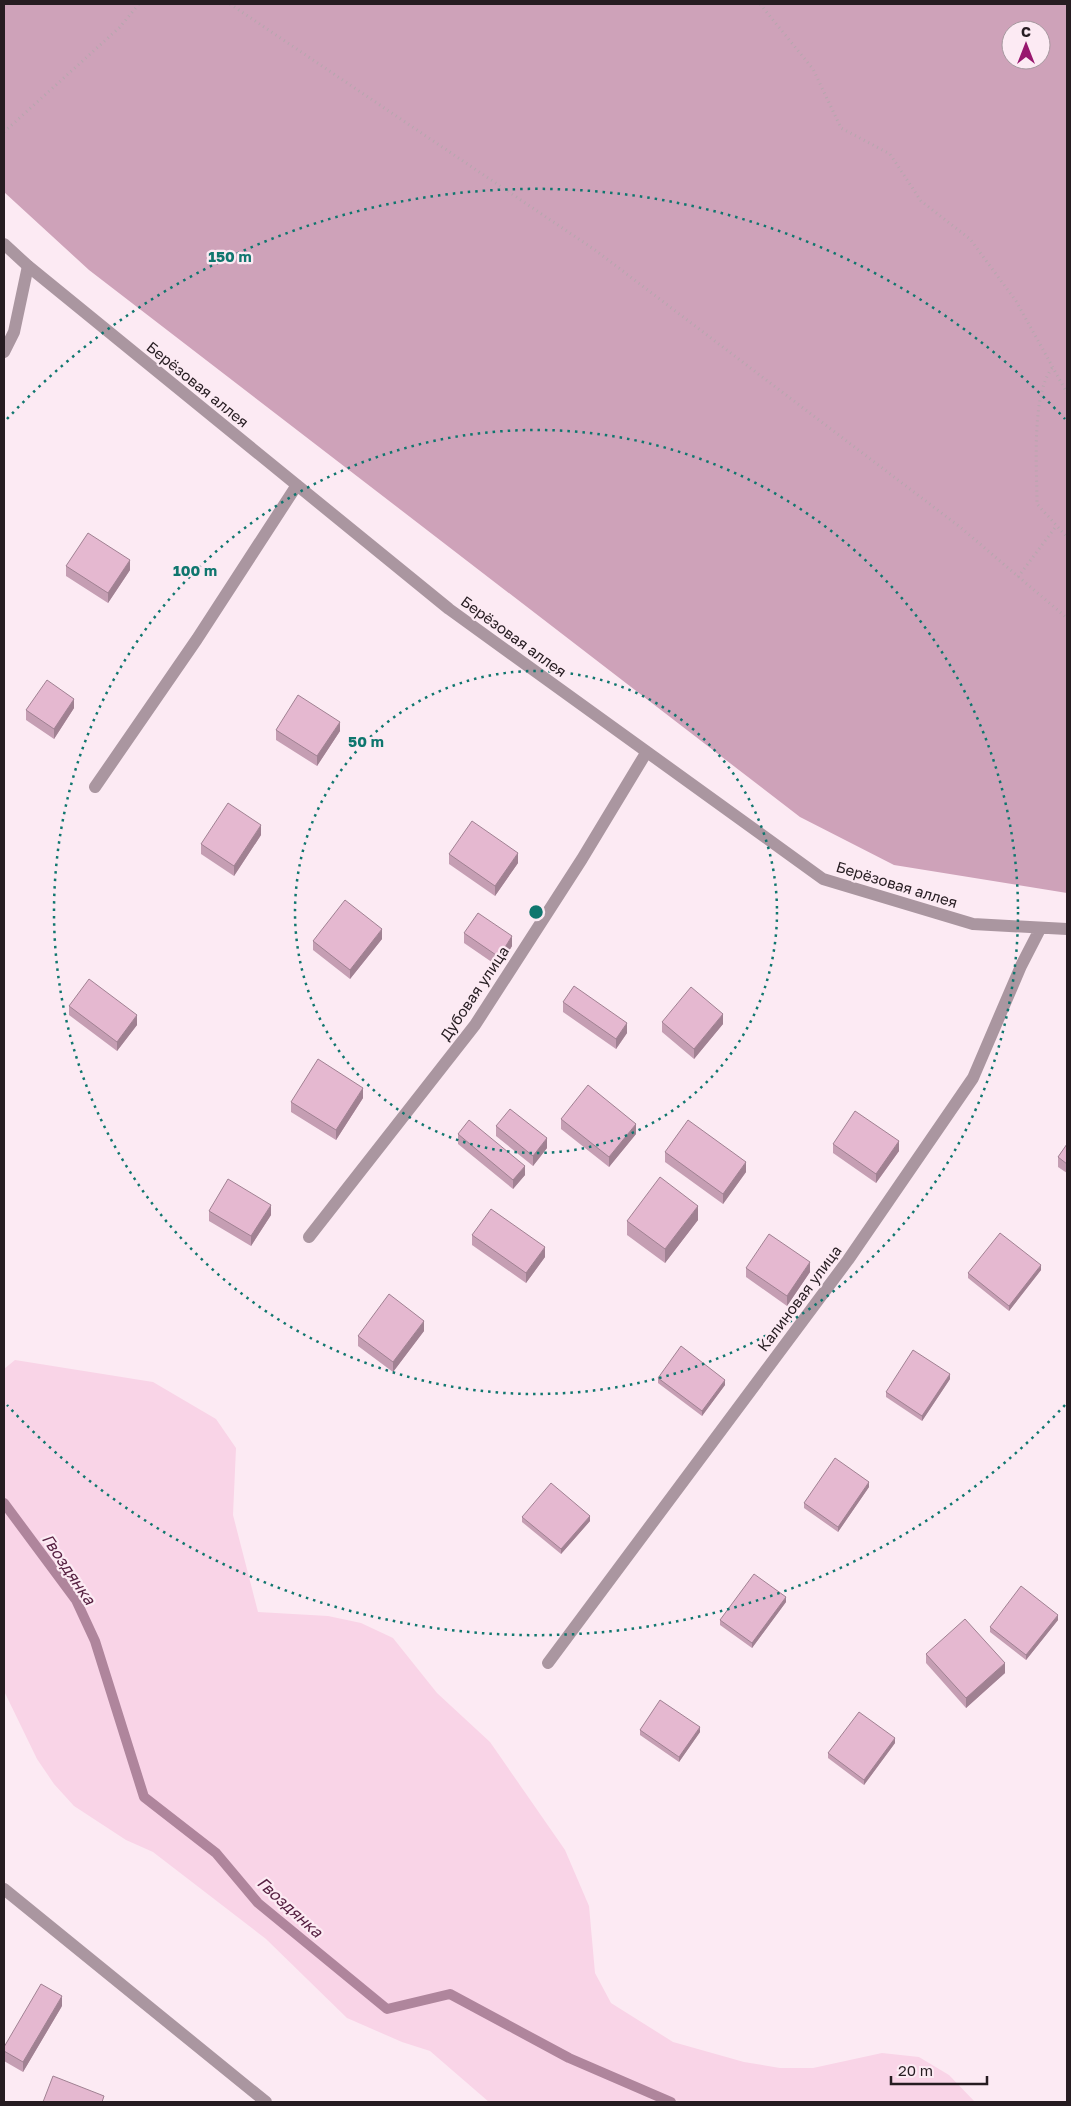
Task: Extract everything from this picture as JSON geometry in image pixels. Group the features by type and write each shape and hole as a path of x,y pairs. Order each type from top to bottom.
{"street":[{"name":"Берёзовая аллея","path":"4,244 28,266 449,609 646,753 824,879 973,924 1067,929"},
{"path":"4,352 14,332 28,266"},
{"path":"95,787 197,639 297,485"},
{"name":"Дубовая улица","path":"309,1237 475,1025 582,859 646,753"},
{"name":"Калиновая улица","path":"548,1663 848,1260 973,1078 1021,966 1040,929"},
{"path":"4,1889 266,2102"}],"path":[{"path":"4,132 119,28 139,4"},
{"path":"230,4 594,250 960,528 1067,618"},
{"path":"760,4 813,69 841,128 890,154 921,201 970,239 1016,301 1067,393"},
{"path":"1052,368 1043,379 1037,430 1037,504 1067,536"},
{"path":"1018,577 1057,525"}],"shaded area":[{"path":"4,4 1067,4 1067,893 894,865 800,817 89,270 4,192"},
{"path":"15,1360 153,1382 216,1419 236,1448 233,1515 258,1612 328,1616 361,1623 393,1638 437,1693 490,1742 565,1850 589,1906 595,1973 611,2003 673,2042 744,2062 780,2068 813,2068 882,2053 919,2057 949,2075 975,2102 489,2102 430,2051 402,2042 347,2018 266,1939 153,1852 126,1840 74,1806 54,1784 37,1759 4,1691 4,1369"}],"building":[{"path":"88,533 130,560 108,593 66,566"},
{"path":"47,680 74,699 54,729 26,710"},
{"path":"298,695 340,722 317,756 276,730"},
{"path":"228,803 261,825 234,866 201,844"},
{"path":"472,821 518,853 495,886 449,854"},
{"path":"345,900 382,929 350,970 313,941"},
{"path":"478,913 512,936 499,957 464,933"},
{"path":"89,979 137,1015 117,1042 69,1006"},
{"path":"574,986 627,1023 616,1039 563,1002"},
{"path":"691,987 723,1014 694,1049 662,1022"},
{"path":"318,1059 363,1088 336,1130 291,1102"},
{"path":"588,1085 636,1124 609,1157 561,1119"},
{"path":"510,1109 547,1138 533,1156 496,1126"},
{"path":"855,1111 899,1141 876,1174 833,1144"},
{"path":"469,1120 525,1166 513,1180 458,1134"},
{"path":"688,1120 746,1162 723,1194 665,1152"},
{"path":"1067,1144 1067,1164 1058,1157"},
{"path":"660,1177 698,1206 665,1249 627,1221"},
{"path":"228,1179 271,1205 251,1236 209,1211"},
{"path":"491,1209 545,1247 526,1273 472,1235"},
{"path":"1000,1233 1041,1265 1009,1306 968,1273"},
{"path":"769,1234 810,1262 787,1296 746,1268"},
{"path":"389,1294 424,1321 393,1362 358,1336"},
{"path":"681,1346 725,1380 702,1411 658,1378"},
{"path":"913,1350 950,1374 922,1416 886,1392"},
{"path":"835,1458 869,1482 838,1527 804,1503"},
{"path":"551,1483 590,1516 561,1549 522,1517"},
{"path":"754,1574 786,1597 752,1643 720,1620"},
{"path":"1021,1586 1058,1615 1026,1655 990,1627"},
{"path":"965,1619 1005,1663 966,1698 926,1654"},
{"path":"660,1700 700,1727 679,1757 640,1730"},
{"path":"859,1712 895,1738 864,1780 828,1753"},
{"path":"41,1984 62,1996 23,2062 4,2051 4,2047"},
{"path":"53,2076 104,2096 102,2102 43,2102"}],"waterway":[{"name":"Гвоздянка","path":"4,1503 76,1600 95,1641 144,1797 216,1853 258,1903 387,2009 450,1994 569,2058 671,2102"}]}
